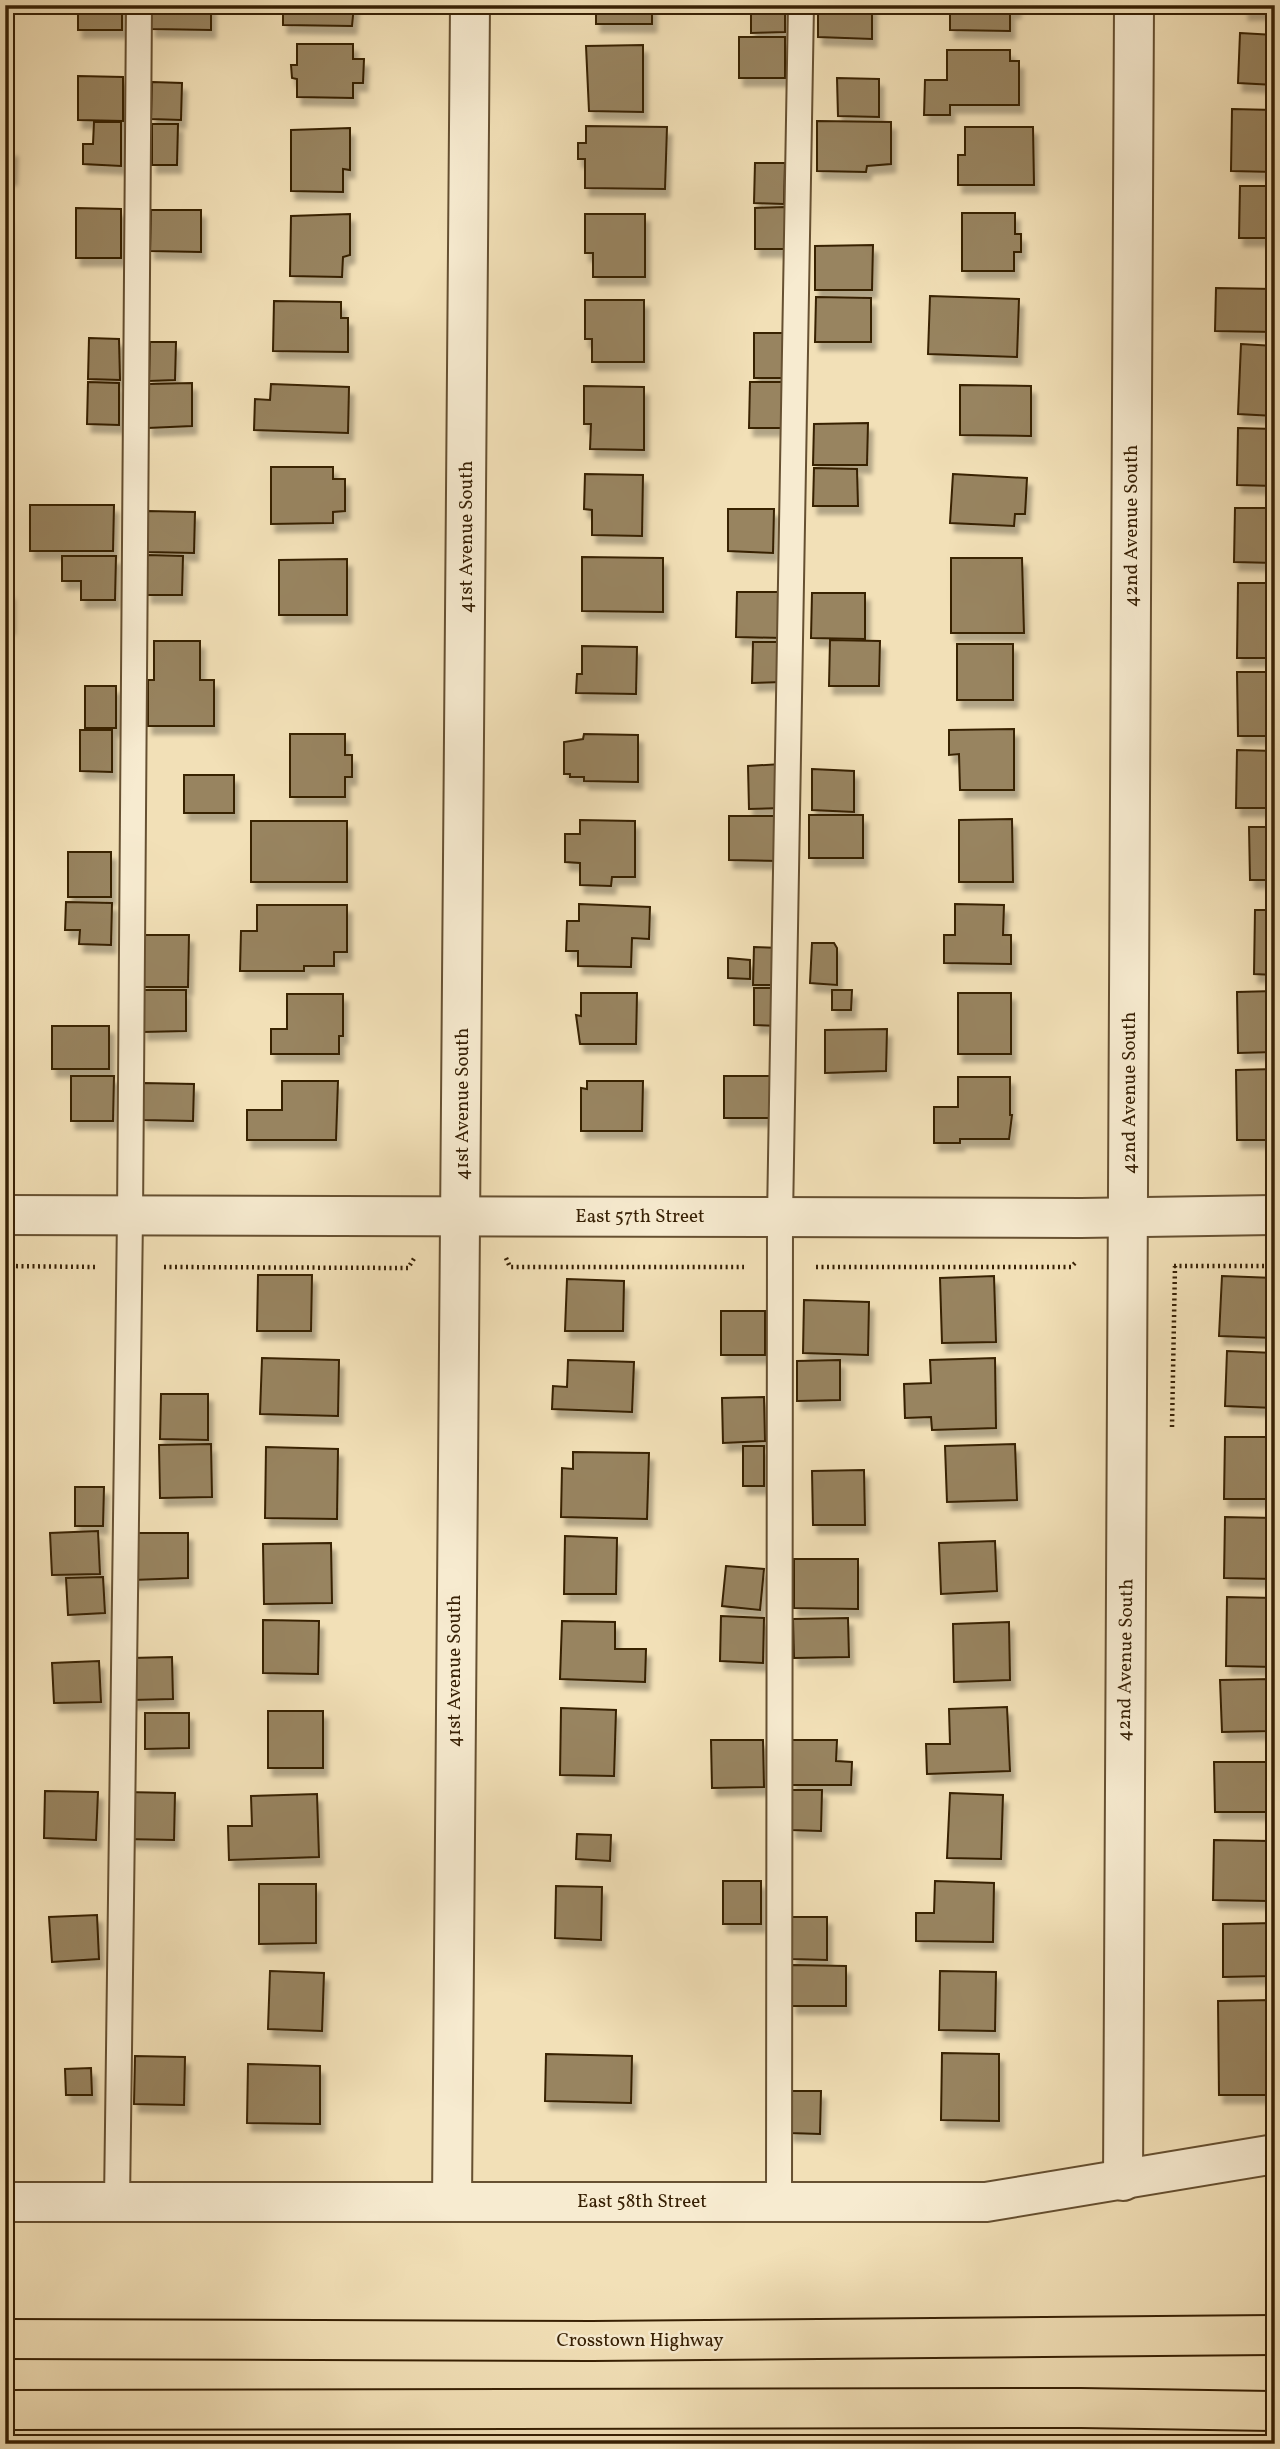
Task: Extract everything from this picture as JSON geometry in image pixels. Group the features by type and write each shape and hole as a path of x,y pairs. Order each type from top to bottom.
{"highway":[{"name":"Crosstown Highway","path":"5,2339 592,2341 1275,2335"},
{"path":"5,2410 1081,2408 1275,2412"}],"street":[{"name":"41st Avenue South","path":"452,2203 470,5"},
{"name":"42nd Avenue South","path":"1123,2181 1134,5"},
{"name":"East 57th Street","path":"5,1215 1275,1215"},
{"name":"East 58th Street","path":"5,2202 986,2203 1275,2154"}],"lane":[{"path":"117,2202 130,1217 139,5"},
{"path":"779,2203 780,1217 801,5"}],"path":[{"path":"5,1266 408,1268 416,1256"},
{"path":"1169,1257 1175,1266 1275,1266"}],"building":[{"path":"78,5 122,5 122,30 78,30"},
{"path":"152,5 211,5 211,30 151,29"},
{"path":"283,5 354,5 352,26 283,25"},
{"path":"596,5 652,5 652,24 596,24"},
{"path":"751,5 785,5 785,32 751,33"},
{"path":"818,5 872,5 872,39 818,37"},
{"path":"950,5 1016,5 1016,10 1010,10 1010,31 950,30"},
{"path":"1244,5 1275,5 1275,11 1244,12"},
{"path":"1240,33 1275,35 1275,85 1238,83"},
{"path":"739,37 785,37 785,78 739,78"},
{"path":"297,44 353,44 353,59 364,59 363,83 353,83 353,98 297,97 297,79 292,78 291,65 297,65"},
{"path":"643,45 643,112 589,111 586,46"},
{"path":"947,50 1010,50 1010,61 1019,61 1019,105 950,105 950,115 924,115 925,80 947,80"},
{"path":"78,76 123,77 123,121 78,120"},
{"path":"837,78 879,79 879,117 838,116"},
{"path":"152,82 182,83 181,120 151,119"},
{"path":"1232,109 1275,110 1275,172 1231,171"},
{"path":"817,121 891,122 891,164 867,166 866,172 817,171"},
{"path":"94,122 121,122 121,166 83,164 83,144 93,144"},
{"path":"152,124 178,124 177,165 152,165"},
{"path":"586,126 667,127 665,189 585,188 585,159 578,159 578,143 586,143"},
{"path":"965,127 1033,127 1034,185 958,185 958,155 965,155"},
{"path":"350,128 350,170 343,169 343,192 291,191 291,130"},
{"path":"5,149 13,149 12,177 5,177"},
{"path":"755,163 785,163 784,204 754,203"},
{"path":"1240,186 1275,186 1275,238 1239,238"},
{"path":"785,207 785,249 755,249 755,208"},
{"path":"76,208 121,209 121,258 76,258"},
{"path":"151,210 201,210 201,252 150,251"},
{"path":"962,213 1015,213 1015,234 1021,234 1021,252 1014,252 1014,271 962,271"},
{"path":"350,214 350,255 343,257 342,277 290,276 291,216"},
{"path":"585,214 645,214 645,277 593,277 593,253 585,253"},
{"path":"7,216 7,281 5,281"},
{"path":"873,245 872,290 815,290 815,246"},
{"path":"1216,288 1275,289 1275,332 1215,331"},
{"path":"930,296 1019,299 1017,357 928,354"},
{"path":"816,297 871,298 871,342 815,342"},
{"path":"585,300 644,300 644,362 592,362 592,339 585,339"},
{"path":"274,301 341,302 341,318 348,318 348,352 273,351"},
{"path":"754,333 785,333 785,378 754,378"},
{"path":"89,338 119,339 120,380 88,379"},
{"path":"150,342 176,342 175,380 149,381"},
{"path":"1241,344 1275,346 1275,416 1238,414"},
{"path":"88,382 119,383 119,425 87,424"},
{"path":"750,382 785,382 784,428 749,428"},
{"path":"192,383 192,426 148,428 148,384"},
{"path":"271,384 349,387 348,433 254,430 255,399 270,400"},
{"path":"960,385 1031,386 1031,436 960,435"},
{"path":"584,386 644,387 644,450 590,449 591,424 584,424"},
{"path":"868,423 867,465 813,465 814,424"},
{"path":"1238,428 1275,429 1275,486 1237,485"},
{"path":"271,467 333,467 333,479 345,479 345,511 333,512 333,523 271,524"},
{"path":"814,468 857,469 858,506 813,506"},
{"path":"585,474 643,475 642,536 592,535 592,510 584,509"},
{"path":"953,474 1027,478 1025,514 1015,514 1014,526 950,523"},
{"path":"30,505 114,505 113,551 30,551"},
{"path":"1235,508 1275,508 1275,563 1234,562"},
{"path":"728,509 774,509 773,553 728,551"},
{"path":"147,511 195,512 194,553 146,552"},
{"path":"147,555 183,556 182,595 147,595"},
{"path":"62,556 116,556 115,600 81,600 81,581 62,581"},
{"path":"582,557 663,558 663,612 582,611"},
{"path":"951,558 1022,558 1024,633 951,633"},
{"path":"347,559 347,615 279,615 279,560"},
{"path":"1238,583 1275,583 1275,658 1237,658"},
{"path":"5,592 10,592 10,626 5,626"},
{"path":"737,592 783,592 783,638 736,637"},
{"path":"812,593 865,593 865,639 811,638"},
{"path":"830,640 880,641 879,686 829,686"},
{"path":"154,641 200,641 200,680 214,680 214,726 148,726 148,680 154,680"},
{"path":"753,642 781,642 782,682 752,683"},
{"path":"957,644 1013,644 1013,700 957,700"},
{"path":"582,646 637,647 636,694 576,693 577,674 582,674"},
{"path":"1237,672 1275,672 1275,736 1238,736"},
{"path":"85,686 116,686 116,728 85,728"},
{"path":"1014,729 1014,790 960,790 959,754 949,755 949,730"},
{"path":"80,730 112,730 112,772 80,771"},
{"path":"290,734 345,734 345,755 352,755 352,777 345,777 345,797 290,797"},
{"path":"584,734 638,735 638,782 584,781 584,777 564,774 564,742 583,739"},
{"path":"1237,750 1275,751 1275,808 1236,808"},
{"path":"781,764 781,808 749,809 748,766"},
{"path":"812,769 854,771 854,812 812,810"},
{"path":"184,775 234,775 234,813 184,813"},
{"path":"809,815 863,815 863,858 809,858"},
{"path":"729,816 781,816 780,861 729,860"},
{"path":"1012,819 1013,882 959,882 959,820"},
{"path":"580,820 635,821 635,877 612,877 611,886 580,885 580,863 565,862 565,834 580,834"},
{"path":"251,821 347,821 347,882 251,882"},
{"path":"1249,827 1275,827 1275,880 1250,880"},
{"path":"68,852 111,852 111,897 68,897"},
{"path":"66,902 112,903 111,945 79,944 80,930 65,930"},
{"path":"579,904 650,907 649,939 632,938 631,967 578,966 578,951 566,951 567,921 579,921"},
{"path":"955,904 1004,905 1003,935 1011,935 1011,964 944,963 944,935 955,935"},
{"path":"257,905 347,905 347,952 334,952 334,966 304,966 304,971 240,971 241,931 257,931"},
{"path":"1255,910 1275,910 1275,975 1254,974"},
{"path":"143,935 189,935 188,987 143,987"},
{"path":"812,943 834,943 837,948 837,985 810,983"},
{"path":"754,947 780,948 780,985 753,985"},
{"path":"728,958 750,960 750,979 728,978"},
{"path":"754,988 779,988 779,1026 754,1025"},
{"path":"143,990 186,990 186,1031 143,1032"},
{"path":"832,990 852,990 851,1010 832,1010"},
{"path":"1275,991 1275,1052 1238,1053 1237,992"},
{"path":"581,993 637,993 636,1044 580,1044 576,1015 581,1016"},
{"path":"958,993 1011,993 1011,1054 958,1054"},
{"path":"287,994 343,994 343,1036 339,1036 339,1054 271,1054 271,1029 287,1029"},
{"path":"52,1026 109,1026 109,1069 52,1069"},
{"path":"887,1029 886,1071 825,1073 825,1030"},
{"path":"1275,1069 1275,1140 1237,1140 1236,1070"},
{"path":"71,1076 114,1076 113,1121 71,1121"},
{"path":"724,1076 776,1076 776,1118 724,1118"},
{"path":"958,1077 1010,1077 1012,1115 1009,1139 960,1139 960,1143 934,1143 934,1107 958,1107"},
{"path":"282,1081 338,1081 336,1140 247,1140 247,1110 282,1110"},
{"path":"587,1081 643,1081 642,1131 581,1131 581,1088 587,1089"},
{"path":"143,1083 194,1084 193,1121 142,1120"},
{"path":"258,1275 312,1275 311,1331 257,1331"},
{"path":"994,1276 996,1342 942,1343 940,1278"},
{"path":"1222,1276 1275,1278 1275,1338 1219,1336"},
{"path":"567,1279 624,1281 623,1331 565,1331"},
{"path":"804,1300 869,1302 868,1355 803,1353"},
{"path":"721,1311 765,1311 765,1355 721,1355"},
{"path":"1227,1351 1275,1353 1275,1408 1225,1406"},
{"path":"262,1358 339,1360 338,1416 260,1414"},
{"path":"995,1358 996,1428 932,1430 931,1417 905,1418 904,1384 931,1383 930,1360"},
{"path":"568,1360 634,1362 632,1412 552,1409 553,1386 567,1387"},
{"path":"840,1360 840,1400 797,1401 797,1361"},
{"path":"161,1394 208,1394 208,1440 160,1439"},
{"path":"764,1397 765,1441 723,1443 722,1398"},
{"path":"1225,1437 1275,1437 1275,1499 1224,1499"},
{"path":"211,1444 212,1497 160,1498 159,1445"},
{"path":"1015,1444 1017,1500 947,1502 945,1446"},
{"path":"743,1446 764,1446 764,1486 743,1486"},
{"path":"266,1447 338,1449 337,1519 265,1518"},
{"path":"573,1452 649,1453 647,1519 561,1517 562,1468 573,1469"},
{"path":"864,1470 865,1525 813,1525 812,1471"},
{"path":"75,1487 104,1487 103,1526 75,1526"},
{"path":"1225,1517 1275,1518 1275,1579 1224,1578"},
{"path":"98,1531 100,1574 52,1575 50,1533"},
{"path":"131,1533 188,1533 188,1578 132,1580"},
{"path":"565,1536 617,1538 616,1594 564,1594"},
{"path":"995,1541 997,1591 941,1594 939,1543"},
{"path":"331,1543 332,1603 264,1604 263,1544"},
{"path":"794,1559 858,1559 858,1609 794,1608"},
{"path":"726,1566 764,1569 760,1610 722,1606"},
{"path":"103,1577 105,1613 68,1615 66,1578"},
{"path":"1227,1597 1275,1598 1275,1667 1226,1666"},
{"path":"721,1616 764,1618 763,1663 720,1661"},
{"path":"848,1618 849,1657 794,1658 793,1619"},
{"path":"263,1620 319,1621 318,1674 263,1673"},
{"path":"562,1621 615,1622 615,1649 646,1649 645,1682 560,1679"},
{"path":"1009,1622 1010,1680 954,1682 953,1624"},
{"path":"172,1657 173,1699 132,1700 131,1658"},
{"path":"99,1661 101,1702 54,1703 52,1663"},
{"path":"1271,1679 1272,1731 1222,1732 1220,1680"},
{"path":"1007,1707 1010,1771 927,1774 926,1744 950,1744 949,1709"},
{"path":"561,1708 616,1710 614,1776 560,1775"},
{"path":"268,1711 323,1711 323,1768 268,1768"},
{"path":"145,1713 189,1713 189,1748 145,1749"},
{"path":"711,1740 763,1740 764,1787 712,1788"},
{"path":"792,1740 837,1740 836,1761 852,1762 851,1785 791,1785"},
{"path":"1214,1762 1266,1762 1267,1812 1215,1812"},
{"path":"792,1790 822,1790 821,1831 791,1830"},
{"path":"45,1791 98,1792 96,1840 44,1838"},
{"path":"125,1792 175,1793 174,1840 124,1839"},
{"path":"950,1793 1003,1795 1001,1859 947,1858"},
{"path":"317,1794 319,1857 229,1860 228,1826 252,1826 251,1796"},
{"path":"577,1834 611,1835 610,1861 576,1859"},
{"path":"1214,1840 1270,1841 1269,1901 1213,1900"},
{"path":"723,1881 761,1881 761,1924 723,1924"},
{"path":"935,1881 994,1883 993,1942 916,1941 916,1913 934,1913"},
{"path":"259,1884 316,1884 316,1943 259,1944"},
{"path":"556,1886 602,1887 601,1940 555,1938"},
{"path":"97,1915 99,1959 52,1962 49,1917"},
{"path":"792,1917 827,1917 827,1960 792,1959"},
{"path":"1275,1923 1275,1976 1223,1977 1223,1924"},
{"path":"792,1965 846,1966 846,2006 792,2006"},
{"path":"270,1971 324,1973 322,2031 268,2029"},
{"path":"940,1971 996,1972 995,2031 939,2030"},
{"path":"1271,2000 1272,2095 1219,2095 1218,2001"},
{"path":"942,2053 999,2054 999,2121 941,2120"},
{"path":"546,2054 632,2056 631,2103 545,2101"},
{"path":"135,2056 185,2057 184,2105 134,2104"},
{"path":"248,2064 320,2066 320,2124 247,2123"},
{"path":"91,2068 92,2095 66,2095 65,2069"},
{"path":"789,2091 821,2091 820,2134 789,2133"}]}
